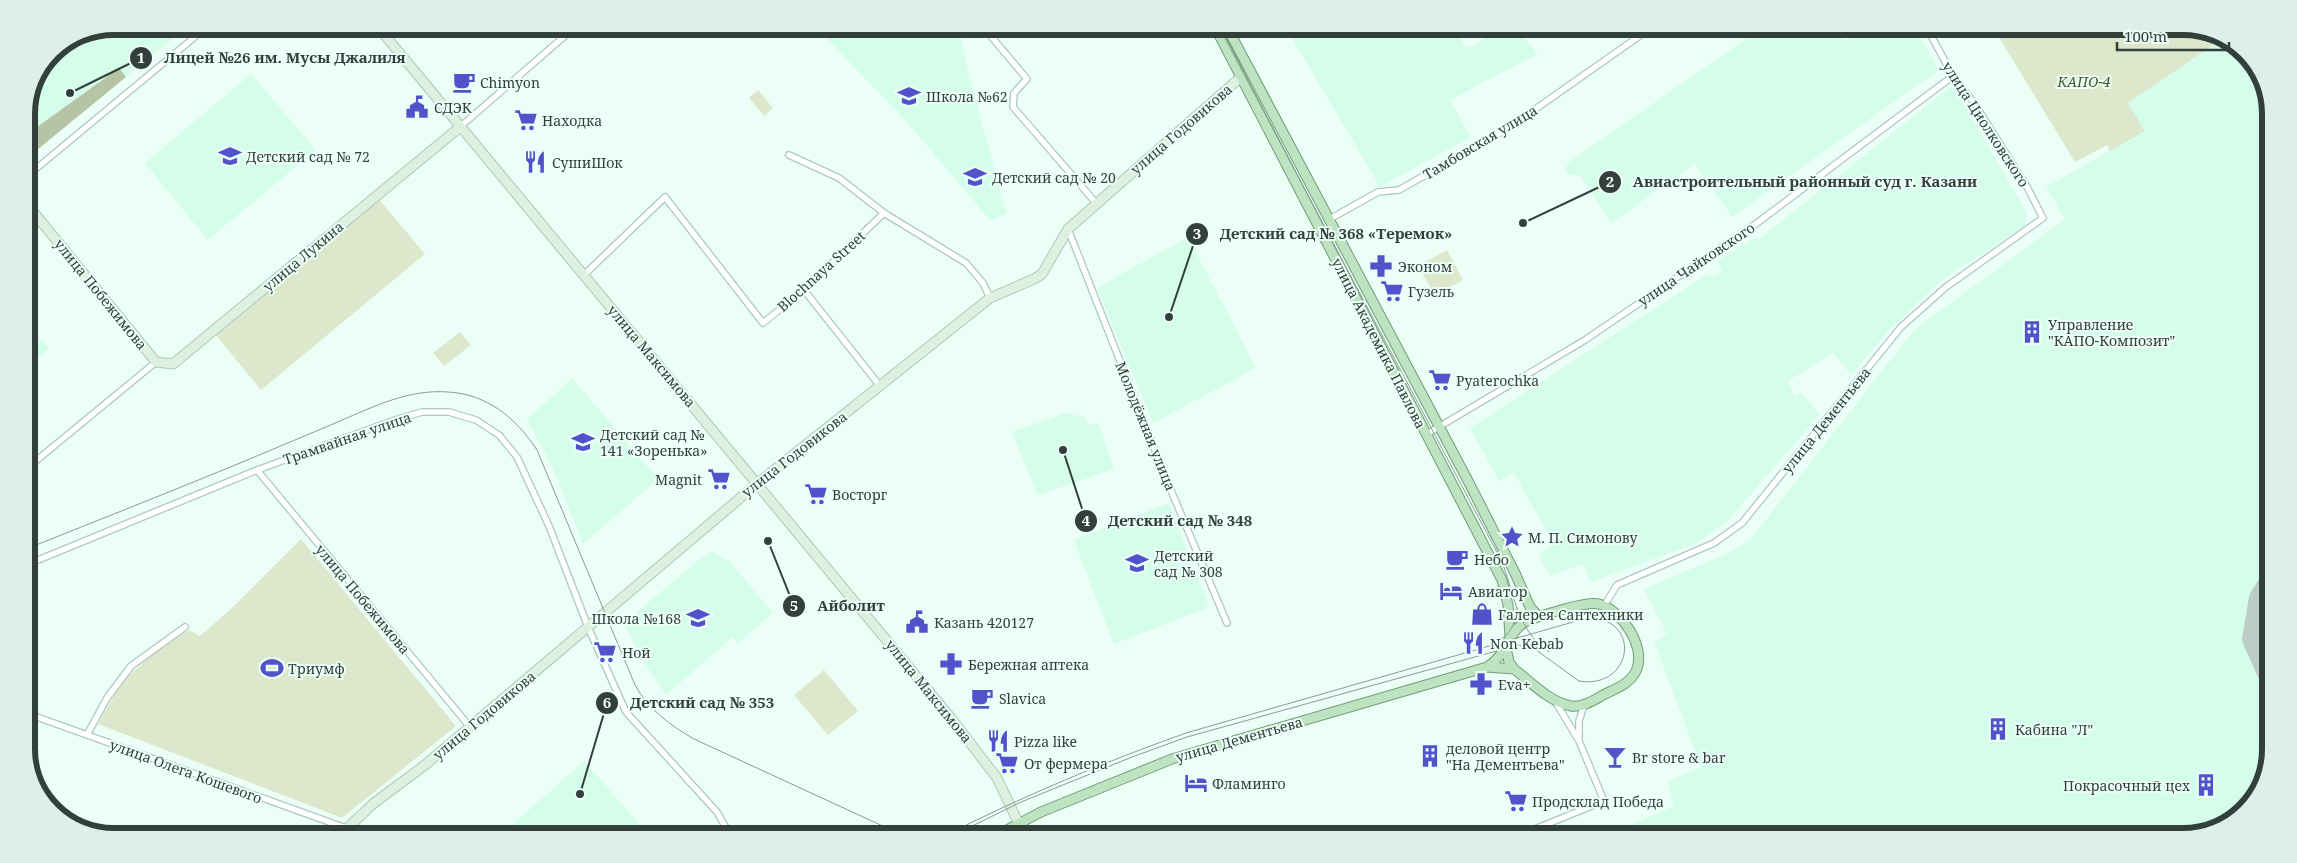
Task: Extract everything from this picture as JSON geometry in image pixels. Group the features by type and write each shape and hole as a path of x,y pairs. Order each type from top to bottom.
{"main road":[{"name":"улица Академика Павлова","path":"1219,35 1502,580 1508,605 1510,637"},
{"name":"улица Академика Павлова","path":"1231,35 1328,220 1440,427 1515,573 1530,607 1539,617"},
{"path":"1506,648 1509,662 1514,668 1555,700 1573,707 1584,705 1627,682 1633,677 1639,665 1637,646 1630,632 1618,616 1604,606 1586,604 1539,617 1519,626 1510,637"},
{"name":"улица Дементьева","path":"1487,667 1499,658 1506,648 1510,637"},
{"name":"улица Дементьева","path":"1011,828 1041,812 1172,759 1487,667 1514,668"},
{"name":"улица Максимова","path":"1019,824 1021,828"}],"street":[{"path":"35,170 197,35"},
{"name":"улица Максимова","path":"385,35 758,483 985,760 997,778 1019,824"},
{"name":"улица Лукина","path":"156,362 173,364 460,127 566,35"},
{"path":"990,35 1027,79 1014,93 1013,106 1096,203"},
{"name":"Тамбовская улица","path":"1328,220 1378,192 1399,190 1507,129 1641,35"},
{"name":"улица Циолковского","path":"1931,35 1954,76 1974,103 2027,187 2043,218"},
{"name":"улица Чайковского","path":"1427,434 1585,340 1757,224 1954,76"},
{"name":"улица Годовикова","path":"346,828 470,727 758,483 990,298 1034,280 1042,274 1068,229 1241,77"},
{"path":"789,156 839,178 884,213 966,263 983,283 990,298"},
{"name":"Blochnaya Street","path":"584,275 665,197 763,323 804,290 884,213"},
{"name":"улица Побежимова","path":"35,214 156,362"},
{"name":"улица Дементьева","path":"1604,606 1617,585 1714,543 1742,523 1901,327 1946,287 2043,218"},
{"name":"Молодёжная улица","path":"1068,229 1170,488 1227,623"},
{"path":"804,290 880,386"},
{"path":"35,462 156,362"},
{"name":"Трамвайная улица","path":"35,562 257,470 422,412 449,412 476,420 499,435 517,457 549,526 588,627 626,712 717,812 726,828"},
{"name":"улица Побежимова","path":"257,470 470,727"},
{"path":"87,735 107,698 131,666 185,627"},
{"path":"1537,828 1604,801 1580,741 1555,700"},
{"path":"1580,741 1580,721 1584,705"},
{"name":"улица Олега Кошевого","path":"35,716 339,828"}],"shaded area":[{"path":"114,35 177,35 35,152 35,114 41,84 48,70 70,48 84,41"},
{"path":"824,35 960,35 1006,213 991,221 906,121"},
{"path":"1291,35 1459,35 1465,46 1471,47 1489,35 1521,35 1538,54 1450,100 1471,137 1380,187"},
{"path":"1752,35 1840,35 1844,41 1860,35 1919,35 1939,70 1732,217 1695,164 1611,223 1581,176 1568,174 1565,169 1570,161"},
{"path":"2217,43 2231,51 2246,66 2258,89 2262,109 2262,749 2258,774 2246,797 2231,812 2218,820 2208,824 2183,828 1627,828 1674,806 1667,782 1701,767 1654,641 1667,634 1644,589 1720,557 1749,541 1914,330 2065,219 2046,187 2145,131 2128,103"},
{"path":"78,44 51,66 58,58"},
{"path":"119,68 126,77 35,152 35,129"},
{"name":"Детский сад № 72","path":"251,74 316,150 208,240 145,163"},
{"path":"1949,88 1955,89 2027,213 2025,226 1943,279 1890,329 1851,375 1833,353 1788,381 1795,396 1801,393 1820,414 1727,522 1695,544 1590,582 1583,564 1550,576 1538,554 1554,545 1514,473 1499,481 1470,428 1706,275 1715,276 1722,271 1717,261 1756,237 1758,239 1763,236"},
{"path":"1188,237 1256,368 1153,423 1097,288"},
{"path":"35,333 49,349 35,359"},
{"name":"Детский сад № 141 «Зоренька»","path":"572,378 658,479 583,544 551,464 527,420"},
{"path":"1066,413 1084,417 1089,425 1098,423 1114,469 1038,495 1012,432"},
{"name":"Детский сад № 308","path":"1169,503 1209,607 1114,644 1074,540"},
{"name":"Школа №168","path":"712,551 729,561 773,613 738,643 733,637 666,695 640,656 624,623 701,558"},
{"path":"584,761 643,828 509,828"}],"green space":[{"name":"КАПО-4","path":"1997,35 2183,35 2208,39 2217,43 2128,103 2145,131 2110,151 2107,145 2075,162"},
{"path":"758,90 773,108 764,116 749,98"},
{"path":"378,198 425,254 261,390 215,334"},
{"path":"1447,250 1463,280 1435,295 1418,266"},
{"path":"460,332 471,345 444,366 433,353"},
{"name":"Триумф","path":"301,539 456,726 342,818 98,724 121,683 152,654 189,630 200,636 232,608"},
{"path":"824,670 858,711 828,735 794,695"}],"taxiway":[{"path":"2262,593 2259,598 2252,639 2262,662"}],"tram line":[{"path":"1223,35 1500,558 1524,624 1533,638 1549,652"},
{"path":"35,545 392,400 420,393 434,392 448,392 475,397 488,403 510,418 529,438 537,450 635,685 653,709 668,722 694,739 887,828"},
{"path":"1496,643 1505,636 1514,624 1516,609"},
{"path":"961,828 1066,780 1186,733 1587,618 1605,621 1617,629 1623,640 1624,652 1620,665 1611,675 1597,681 1579,681 1532,647 1518,645 1187,737 1021,802 968,828"}],"place":[{"name":"Chimyon","path":"464,82"},
{"name":"Лицей №26 им. Мусы Джалиля","path":"70,93"},
{"name":"Школа №62","path":"909,96"},
{"name":"СДЭК","path":"417,107"},
{"name":"Находка","path":"526,120"},
{"name":"Детский сад № 72","path":"230,156"},
{"name":"СушиШок","path":"535,162"},
{"name":"Детский сад № 20","path":"975,177"},
{"name":"Авиастроительный районный суд г. Казани","path":"1523,223"},
{"name":"Эконом","path":"1381,266"},
{"name":"Гузель","path":"1392,291"},
{"name":"Детский сад № 368 «Теремок»","path":"1169,317"},
{"name":"Управление \"КАПО-Композит\"","path":"2032,332"},
{"name":"Pyaterochka","path":"1440,380"},
{"name":"Детский сад № 141 «Зоренька»","path":"583,442"},
{"name":"Детский сад № 348","path":"1063,450"},
{"name":"Magnit","path":"719,479"},
{"name":"Восторг","path":"816,494"},
{"name":"М. П. Симонову","path":"1512,537"},
{"name":"Айболит","path":"768,541"},
{"name":"Небо","path":"1457,559"},
{"name":"Детский сад № 308","path":"1137,563"},
{"name":"Авиатор","path":"1451,591"},
{"name":"Галерея Сантехники","path":"1482,614"},
{"name":"Школа №168","path":"698,618"},
{"name":"Казань 420127","path":"917,622"},
{"name":"Non Kebab","path":"1473,643"},
{"name":"Ной","path":"605,652"},
{"name":"Бережная аптека","path":"951,664"},
{"name":"Триумф","path":"272,668"},
{"name":"Eva+","path":"1481,684"},
{"name":"Slavica","path":"982,698"},
{"name":"Кабина \"Л\"","path":"1998,729"},
{"name":"Pizza like","path":"998,741"},
{"name":"деловой центр \"На Дементьева\"","path":"1430,756"},
{"name":"Br store & bar","path":"1615,757"},
{"name":"От фермера","path":"1007,763"},
{"name":"Фламинго","path":"1196,783"},
{"name":"Покрасочный цех","path":"2206,785"},
{"name":"Детский сад № 353","path":"580,794"},
{"name":"Продсклад Победа","path":"1516,801"}]}
